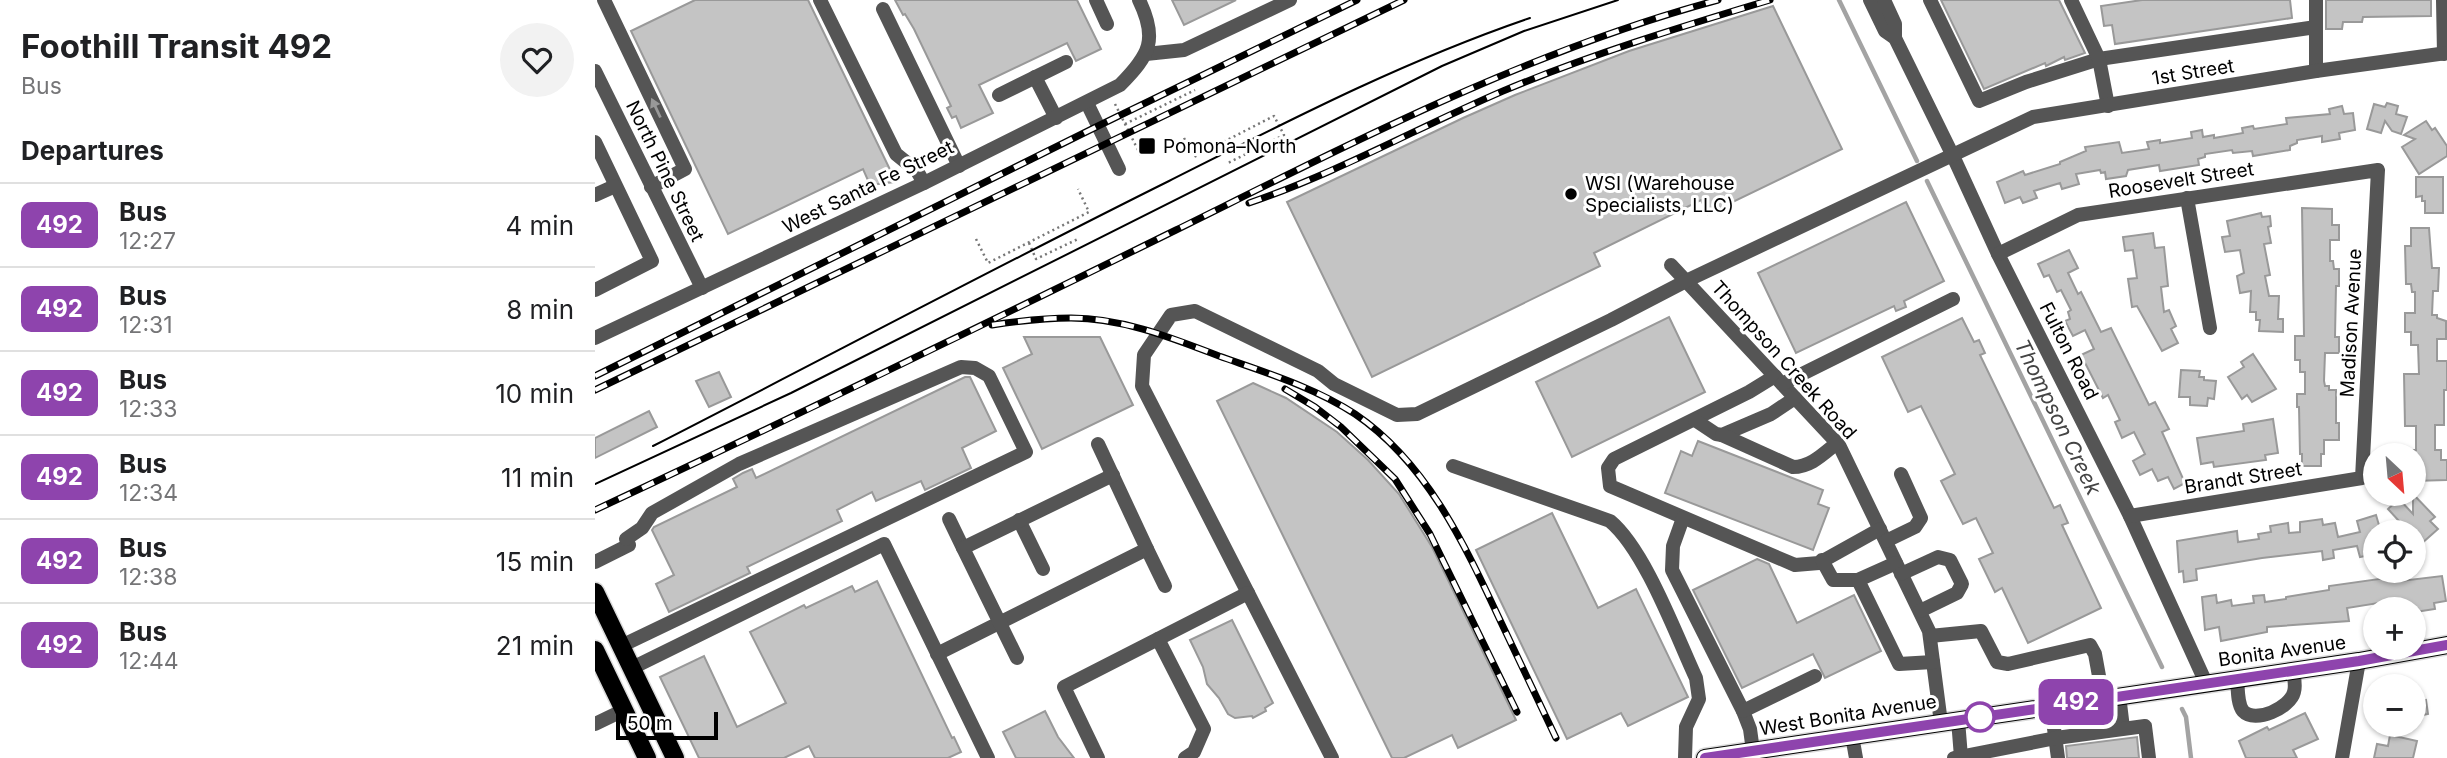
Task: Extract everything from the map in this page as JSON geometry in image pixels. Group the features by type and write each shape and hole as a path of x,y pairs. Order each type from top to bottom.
{"main road":[{"path":"595,592 675,758"},
{"name":"Bonita Avenue","path":"2206,683 2447,645"},
{"path":"595,650 600,673 624,710 647,758"},
{"name":"West Bonita Avenue","path":"1705,758 2206,683"}],"street":[{"path":"820,0 896,154 917,172 924,183"},
{"path":"1096,0 1107,24"},
{"path":"1139,0 1148,19 1150,40 1146,54 1184,50 1290,0"},
{"name":"Fulton Road","path":"1870,0 1885,31 1895,38"},
{"name":"Fulton Road","path":"1884,0 1895,24 1895,38 1954,156 1998,254 2130,516 2206,683"},
{"path":"1930,0 1979,101 2099,58 2316,27"},
{"path":"2071,0 2099,58 2108,106"},
{"path":"2316,0 2316,71"},
{"path":"2443,0 2445,54"},
{"path":"606,4 685,169 651,187"},
{"path":"883,9 959,166"},
{"name":"West Santa Fe Street","path":"595,338 1087,103 1120,85 1146,54"},
{"name":"1st Street","path":"1332,758 1142,386 1144,355 1171,316 1195,311 1318,371 1334,384 1397,415 1417,414 1686,281 2033,117 2316,71 2445,54"},
{"path":"999,95 1066,62"},
{"name":"North Pine Street","path":"595,71 702,288"},
{"path":"1035,77 1056,118"},
{"path":"1087,103 1119,169"},
{"path":"595,142 652,261 595,290"},
{"name":"Roosevelt Street","path":"1998,254 2078,215 2378,170"},
{"name":"Madison Avenue","path":"2362,478 2378,170"},
{"path":"595,195 615,186"},
{"path":"2187,198 2210,328"},
{"name":"Thompson Creek Road","path":"1671,265 1837,443 1930,636 1933,662 1958,757"},
{"path":"1901,474 1921,518 1915,527 1883,535 1809,565 1795,565 1611,486 1608,468 1614,459 1953,299"},
{"path":"595,562 627,542 642,528 652,513 739,464 961,367 975,368 989,376 1026,452 621,646"},
{"path":"1722,435 1771,414 1795,398"},
{"path":"1695,420 1716,434 1793,467 1802,467 1813,462 1837,443"},
{"path":"1098,444 1165,586"},
{"path":"1453,466 1610,521 1620,529 1641,560 1696,678 1699,699 1686,727 1685,758"},
{"path":"963,548 1113,475"},
{"name":"Brandt Street","path":"2130,516 2362,478"},
{"path":"1683,518 1673,546 1672,570 1743,711 1750,729 1753,751"},
{"path":"949,519 1017,658"},
{"path":"1019,520 1043,569"},
{"path":"632,668 884,544 988,758"},
{"path":"937,654 1147,549"},
{"path":"1822,560 1833,580 1858,580 1938,557 1950,560 1962,584 1957,593 1920,611"},
{"path":"1858,580 1899,664 1933,662"},
{"path":"1098,758 1064,687 1248,593"},
{"path":"1930,636 1981,631 1997,662 2008,664 2090,645 2123,728"},
{"path":"1159,639 1204,729 1194,752 1185,758"},
{"path":"2342,758 2359,661"},
{"path":"2237,678 2241,708 2251,715 2263,714 2285,705 2291,698 2295,691 2293,670"},
{"path":"1743,711 1815,676"},
{"path":"2051,706 2058,758"},
{"path":"595,724 624,710"},
{"path":"1958,757 2056,738 2145,726 2150,758"},
{"path":"1852,736 1856,758"}],"path":[{"path":"1125,124 1195,90"},
{"path":"1109,91 1142,158"},
{"path":"1184,138 1194,157 1274,116 1284,135 1228,163"},
{"path":"976,239 988,263 1089,212 1077,189"},
{"path":"1028,242 1036,259 1078,239"}],"building":[{"path":"695,0 808,0 896,182 870,185 863,169 728,234 631,31"},
{"path":"895,0 1077,0 1101,49 1076,61 1067,43 979,85 993,113 961,128 956,116 952,118 947,108 951,106 914,29"},
{"path":"1172,0 1236,0 1184,25"},
{"path":"1941,0 2059,0 2085,53 2065,60 2064,57 2046,66 2045,63 1984,89"},
{"path":"2142,0 2290,0 2292,18 2115,44 2112,25 2104,26 2101,6"},
{"path":"2326,0 2431,0 2431,16 2363,17 2362,22 2343,22 2342,29 2326,29"},
{"path":"1773,6 1842,149 1708,214 1701,200 1594,253 1600,266 1372,377 1287,202 1515,95 1629,51"},
{"path":"2387,103 2398,106 2396,114 2407,117 2401,134 2392,131 2385,121 2381,133 2367,129 2374,104 2385,107"},
{"path":"2342,106 2344,114 2353,113 2355,130 2339,133 2340,139 2322,142 2322,136 2297,140 2297,143 2290,146 2290,150 2253,156 2252,151 2233,153 2232,150 2205,154 2205,157 2198,159 2199,165 2160,171 2159,165 2128,170 2126,176 2106,179 2105,172 2101,173 2100,170 2076,174 2079,184 2062,189 2060,183 2034,191 2037,198 2023,203 2020,197 2005,203 1997,182 2023,171 2025,175 2060,164 2086,151 2085,147 2119,142 2122,153 2149,149 2147,142 2160,140 2160,143 2192,138 2191,132 2202,130 2203,137 2214,135 2214,138 2243,133 2242,128 2287,124 2286,118 2330,114 2329,109"},
{"path":"2426,121 2432,130 2435,128 2447,146 2447,156 2419,174 2402,147 2415,139 2404,135"},
{"path":"2416,177 2443,177 2443,213 2425,213 2425,201 2422,201 2422,196 2416,197"},
{"path":"1906,202 1944,281 1904,301 1906,307 1896,311 1894,306 1796,353 1758,273"},
{"path":"2302,208 2332,209 2332,225 2339,225 2339,240 2330,240 2330,261 2333,261 2334,269 2339,269 2335,337 2339,337 2339,353 2325,353 2324,381 2329,390 2336,390 2339,440 2324,440 2321,466 2302,466 2300,454 2297,394 2305,394 2305,372 2300,372 2300,360 2295,360 2295,336 2304,336"},
{"path":"2261,213 2262,217 2270,216 2271,226 2268,227 2271,243 2264,244 2270,275 2265,276 2269,296 2279,296 2278,319 2283,319 2283,332 2259,331 2260,320 2256,320 2256,312 2250,312 2251,291 2240,293 2237,276 2244,273 2240,250 2225,252 2222,237 2230,236 2227,221"},
{"path":"2411,228 2429,228 2432,268 2439,268 2438,291 2433,291 2432,315 2446,321 2446,339 2437,339 2437,361 2447,361 2447,390 2444,390 2444,425 2435,425 2435,450 2441,450 2441,460 2447,460 2447,480 2426,481 2426,443 2416,443 2416,426 2405,426 2404,374 2419,374 2418,345 2411,345 2411,332 2405,332 2405,313 2415,313 2415,292 2412,292 2411,284 2406,284 2405,246 2411,246"},
{"path":"2153,233 2155,248 2164,247 2168,286 2161,287 2164,312 2169,310 2176,326 2171,329 2178,343 2162,351 2137,306 2132,307 2128,279 2137,278 2133,250 2125,251 2123,237"},
{"path":"2069,250 2078,268 2068,273 2078,294 2081,292 2101,332 2111,328 2149,405 2155,402 2169,429 2162,432 2185,483 2174,489 2168,477 2158,481 2152,469 2140,475 2133,461 2145,454 2134,432 2122,438 2115,422 2120,420 2108,395 2103,398 2081,355 2094,349 2085,330 2073,336 2065,321 2070,319 2068,312 2071,310 2061,290 2057,292 2049,275 2044,277 2038,264"},
{"path":"1669,317 1705,392 1572,457 1536,382"},
{"path":"1962,318 1974,342 1979,340 1985,353 1980,355 2054,508 2060,505 2068,523 2062,525 2101,608 2028,643 2002,588 1995,592 1979,559 1993,553 1976,518 1963,524 1941,481 1955,474 1921,406 1908,412 1882,357"},
{"path":"1024,337 1100,337 1133,405 1042,449 1003,368 1032,354"},
{"path":"2253,354 2276,389 2252,402 2247,395 2242,399 2228,377 2244,367 2241,362"},
{"path":"2181,370 2200,371 2199,377 2216,381 2214,399 2208,398 2207,406 2190,405 2190,397 2179,397"},
{"path":"719,372 731,397 709,407 696,381"},
{"path":"965,377 970,377 996,431 962,448 971,468 925,490 921,481 876,501 872,492 837,510 842,521 747,567 750,573 669,612 656,584 674,575 652,530 654,527 737,487 733,479 743,473 752,469 756,478"},
{"path":"1253,383 1286,398 1337,432 1368,460 1399,494 1432,547 1516,720 1458,748 1452,735 1404,758 1392,758 1217,401"},
{"path":"649,411 657,427 595,458 595,438"},
{"path":"2273,419 2278,453 2265,455 2266,460 2214,467 2213,462 2201,464 2197,438 2244,431 2243,424"},
{"path":"1698,441 1823,490 1818,504 1829,508 1813,550 1665,493 1681,451 1692,456"},
{"path":"2391,506 2406,506 2413,514 2413,506 2424,506 2435,517 2430,521 2438,529 2426,540 2426,520 2398,520 2388,509"},
{"path":"1552,513 1598,608 1636,589 1688,697 1628,726 1621,713 1567,739 1476,550"},
{"path":"2376,515 2377,520 2363,520 2363,556 2360,557 2357,546 2333,550 2334,558 2323,560 2322,551 2196,569 2197,580 2184,582 2183,571 2179,572 2177,541 2237,531 2238,542 2259,539 2258,534 2271,532 2270,526 2288,523 2289,533 2300,532 2300,522 2322,519 2323,525 2335,523 2338,537 2360,532 2357,521"},
{"path":"1757,559 1769,564 1797,623 1854,595 1881,651 1825,678 1813,654 1742,688 1693,590"},
{"path":"2442,576 2446,601 2434,603 2435,609 2426,610 2426,597 2363,597 2363,605 2347,608 2349,621 2267,627 2267,632 2221,641 2219,627 2205,630 2202,597 2216,595 2217,603 2231,600 2232,606 2254,603 2253,596 2264,595 2265,602 2329,590 2329,586 2363,581 2426,583 2426,578"},
{"path":"877,581 961,752 948,758 815,758 809,746 784,758 699,758 660,677 704,656 737,727 786,703 750,632 804,605 806,608 852,586 855,592"},
{"path":"1232,620 1273,703 1265,708 1266,711 1253,718 1235,718 1228,714 1207,684 1203,667 1190,640"},
{"path":"1045,711 1058,737 1074,758 1016,758 1003,732"},
{"path":"2305,713 2318,739 2293,750 2297,758 2246,758 2239,741"},
{"path":"2137,737 2139,758 2067,758 2066,746"},
{"path":"2390,737 2417,741 2413,758 2374,758 2377,744 2388,746"}],"waterway":[{"name":"Thompson Creek","path":"1839,0 1917,161"},
{"name":"Thompson Creek","path":"1927,181 2162,667"},
{"name":"Thompson Creek","path":"2182,709 2186,717 2191,758"}],"tram line":[{"path":"595,484 791,393 1442,66 1524,31 1618,0"},
{"path":"653,446 1302,114 1437,53 1530,18"}],"railway":[{"path":"595,376 1357,0"},
{"path":"595,390 1404,0"},
{"path":"595,510 1104,266 1375,132 1509,72 1578,45 1718,0"},
{"path":"1249,203 1314,178 1471,105 1568,65 1770,0"},
{"path":"992,325 1071,318 1128,325 1289,381 1355,414 1380,433 1403,456 1441,506 1472,561 1556,738"},
{"path":"1285,389 1341,427 1395,479 1430,534 1517,712"}],"bus line":[{"name":"492","path":"1705,758 2359,661 2447,645"}],"place":[{"name":"Pomona–North","path":"1147,146"},
{"name":"WSI (Warehouse Specialists, LLC)","path":"1571,194"}]}
